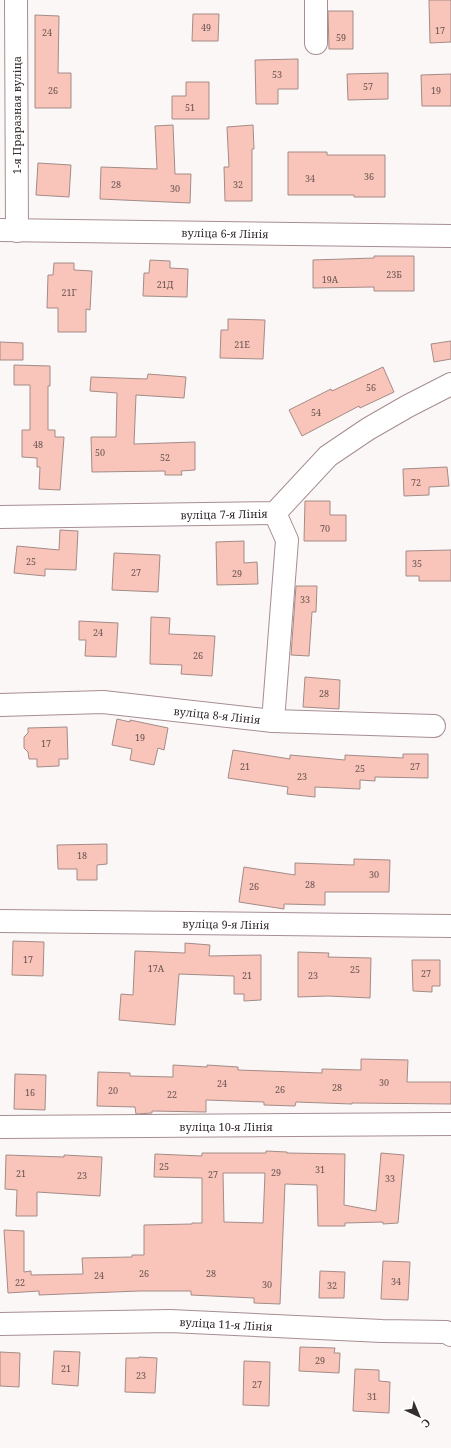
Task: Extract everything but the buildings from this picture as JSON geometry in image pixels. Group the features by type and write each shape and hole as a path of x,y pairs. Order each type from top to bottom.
{"street":[{"name":"1-я Праразная вуліца","path":"8,230 16,0"},
{"path":"316,0 316,43"},
{"name":"вуліца 6-я Лінія","path":"8,230 451,236"},
{"name":"вуліца 7-я Лінія","path":"0,517 275,513 328,456 368,429 451,384"},
{"path":"273,721 287,540 275,513"},
{"name":"вуліца 8-я Лінія","path":"0,705 103,702 273,721 434,726"},
{"name":"вуліца 9-я Лінія","path":"0,921 451,926"},
{"name":"вуліца 10-я Лінія","path":"0,1127 451,1124"},
{"name":"вуліца 11-я Лінія","path":"0,1324 170,1321 382,1331 446,1332 451,1334"}]}
